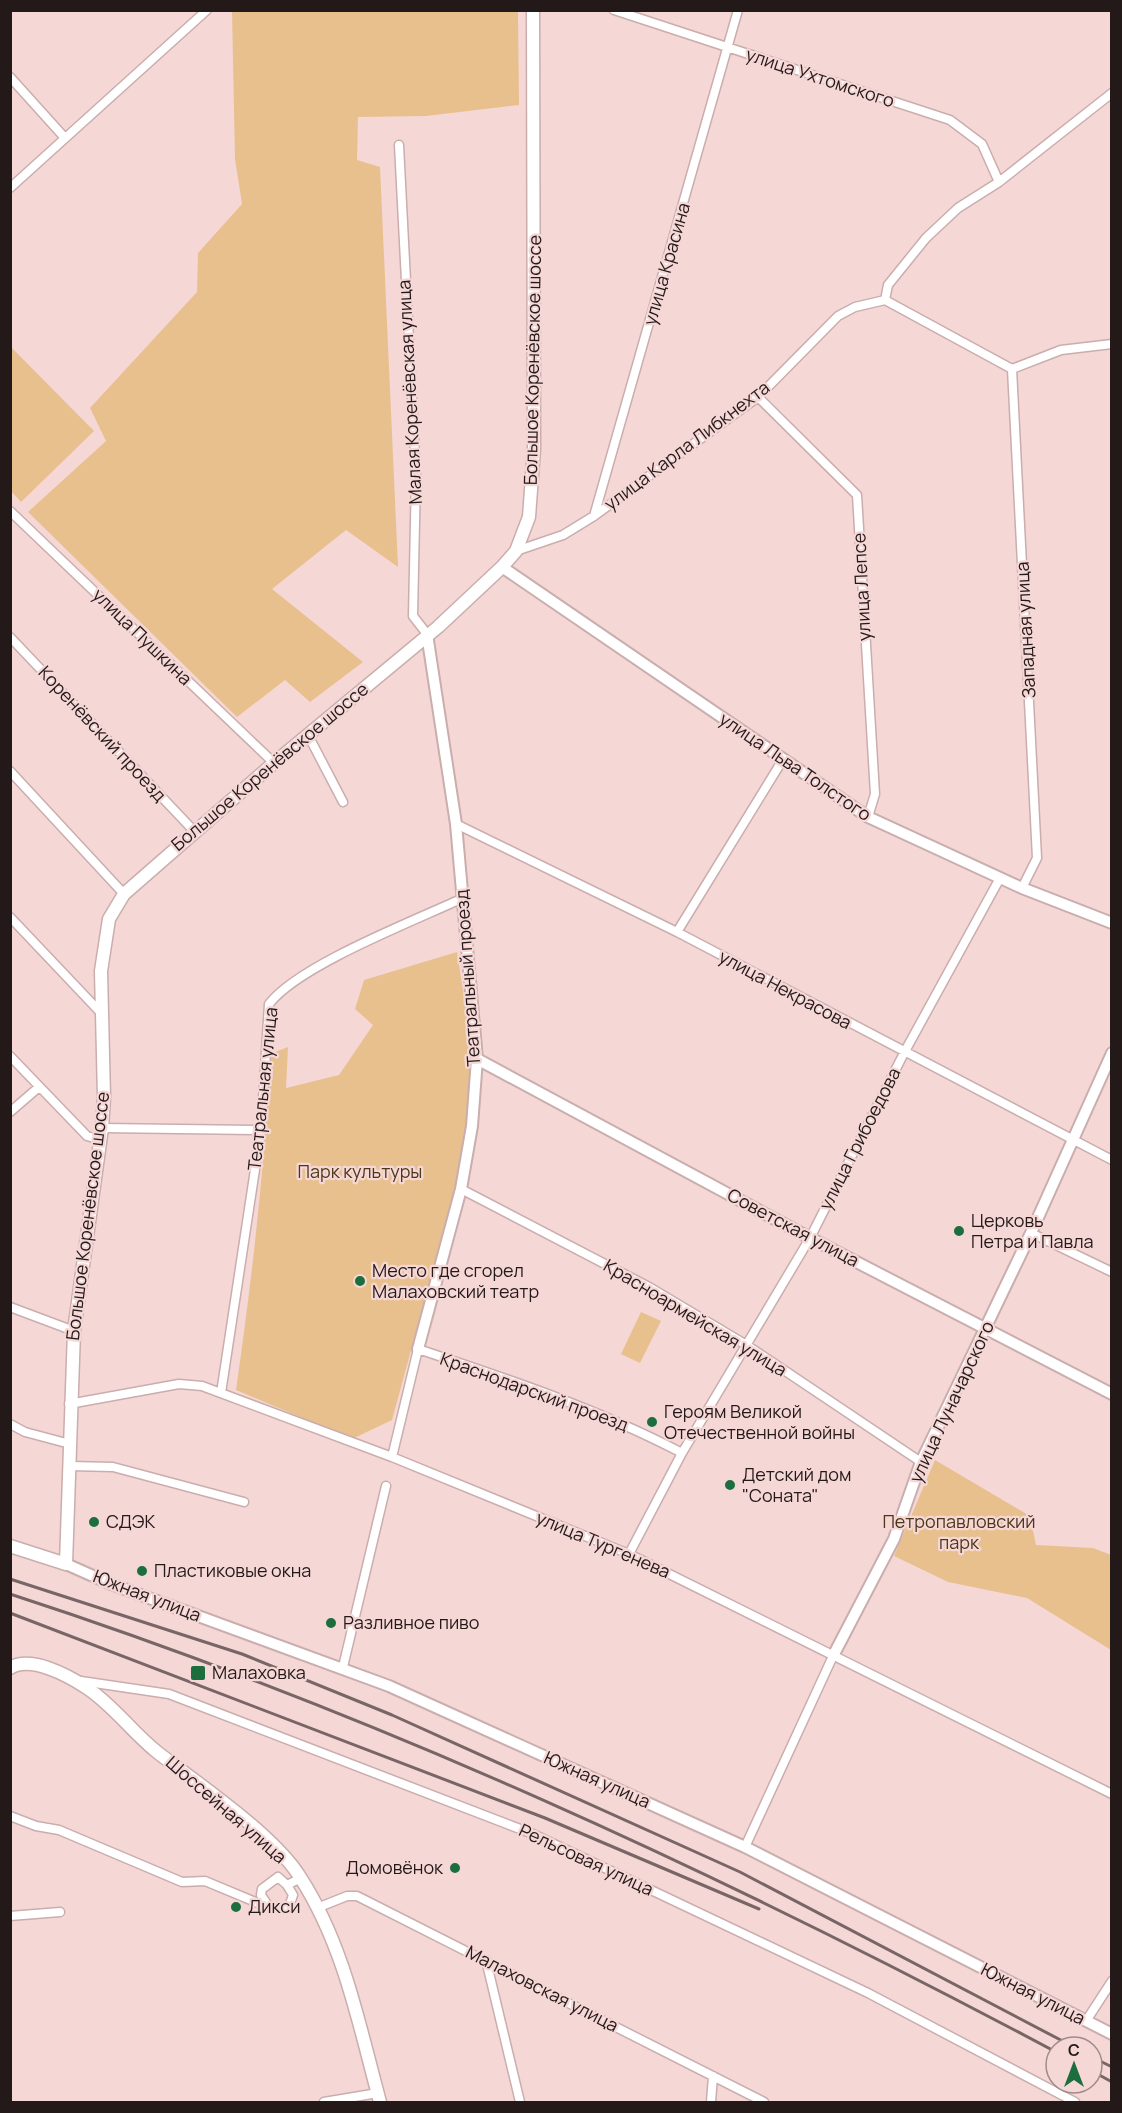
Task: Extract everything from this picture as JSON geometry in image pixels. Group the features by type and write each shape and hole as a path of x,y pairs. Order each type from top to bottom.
{"main road":[{"name":"Большое Коренёвское шоссе","path":"66,1564 69,1404 74,1331 101,1134 101,971 105,933 109,919 124,894 194,831 438,627 516,551 532,503 534,449 533,10"},
{"path":"10,1546 66,1564"},
{"name":"Шоссейная улица","path":"10,1668 30,1664 74,1680 96,1694 156,1751 251,1826 301,1878 318,1908 347,1977 379,2098"}],"street":[{"path":"10,188 207,10"},
{"name":"улица Ухтомского","path":"614,10 727,49 950,120 982,144 999,182"},
{"name":"улица Красина","path":"594,516 738,10"},
{"path":"10,77 65,138"},
{"path":"1112,93 999,182 958,208 926,238 888,285 885,300 1012,369 1061,350 1112,344"},
{"name":"Малая Коренёвская улица","path":"399,145 416,475 413,616 427,634"},
{"name":"улица Карла Либкнехта","path":"516,551 563,535 594,516 758,397 838,316 855,307 885,300"},
{"name":"Западная улица","path":"1012,369 1037,858 1022,888"},
{"name":"улица Лепсе","path":"758,397 857,495 875,794 868,818"},
{"name":"улица Пушкина","path":"10,511 274,763"},
{"name":"улица Льва Толстого","path":"502,567 868,818 1022,888 1112,923"},
{"name":"Театральный проезд","path":"392,1457 461,1189 472,1126 477,1059 456,824 427,634"},
{"name":"Коренёвский проезд","path":"10,637 194,831"},
{"path":"308,735 343,802"},
{"path":"677,932 782,761"},
{"path":"10,771 124,894"},
{"name":"улица Некрасова","path":"456,824 677,932 1112,1160"},
{"name":"улица Грибоедова","path":"629,1554 682,1453 748,1346 810,1238 904,1053 1000,878"},
{"name":"Театральная улица","path":"221,1393 261,1130 269,1004 277,993 327,962 463,898"},
{"path":"10,917 102,1014"},
{"name":"улица Луначарского","path":"745,1847 833,1656 894,1539 921,1462 987,1328 1031,1233 1071,1138 1112,1053"},
{"path":"10,1056 87,1136 261,1130"},
{"name":"Советская улица","path":"477,1059 810,1238 1112,1394"},
{"path":"10,1112 39,1087"},
{"name":"Красноармейская улица","path":"461,1189 649,1287 748,1346 921,1462"},
{"path":"1031,1233 1112,1272"},
{"path":"10,1307 74,1331"},
{"name":"Краснодарский проезд","path":"418,1349 535,1388 642,1432 682,1453"},
{"name":"улица Тургенева","path":"69,1404 180,1384 202,1386 221,1393 392,1457 629,1554 1112,1794"},
{"path":"10,1424 25,1432 69,1444"},
{"path":"69,1466 114,1467 244,1502"},
{"path":"343,1667 386,1486"},
{"name":"Южная улица","path":"66,1564 111,1584 343,1667 745,1847 1112,2034"},
{"name":"Рельсовая улица","path":"74,1680 169,1694 533,1834 868,1993 1075,2103"},
{"path":"10,1816 36,1826 59,1830 182,1882 205,1881 270,1906 283,1908 290,1904 293,1895 278,1877 262,1889 261,1895 270,1906"},
{"path":"286,1885 301,1878"},
{"name":"Малаховская улица","path":"318,1908 347,1896 357,1896 764,2103"},
{"path":"10,1916 60,1912"},
{"path":"486,1960 520,2103"},
{"path":"1086,2020 1112,1981"},
{"path":"711,2103 713,2076"},
{"path":"324,2103 379,2098"}],"green space":[{"path":"232,11 518,11 519,105 426,116 358,117 357,160 380,167 398,567 346,530 272,589 363,662 310,702 285,680 237,717 28,512 106,441 90,408 197,292 198,253 242,204 235,159"},
{"path":"10,346 94,431 21,502 11,491"},
{"name":"Парк культуры","path":"457,952 471,1042 471,1109 454,1193 392,1420 352,1439 236,1390 257,1222 270,1054 288,1047 286,1088 339,1075 373,1025 355,1009 364,980"},
{"path":"641,1312 661,1321 640,1363 621,1354"},
{"name":"Петропавловский парк","path":"935,1460 1030,1516 1036,1545 1093,1548 1111,1555 1111,1650 1027,1598 948,1582 894,1556"}],"railway":[{"path":"10,1579 242,1654 392,1715 740,1872 1051,2035"},
{"path":"10,1594 145,1640 279,1690 543,1800 802,1922 1044,2046"},
{"path":"10,1613 545,1818 759,1909"},
{"path":"1104,2063 1112,2067"},
{"path":"1104,2078 1112,2082"}],"place":[{"name":"Церковь Петра и Павла","path":"959,1231"},
{"name":"Место где сгорел Малаховский театр","path":"360,1281"},
{"name":"Героям Великой Отечественной войны","path":"652,1422"},
{"name":"Детский дом \"Соната\"","path":"730,1485"},
{"name":"СДЭК","path":"94,1522"},
{"name":"Пластиковые окна","path":"142,1571"},
{"name":"Разливное пиво","path":"331,1623"},
{"name":"Малаховка","path":"198,1673"},
{"name":"Домовёнок","path":"455,1868"},
{"name":"Дикси","path":"236,1907"}]}
